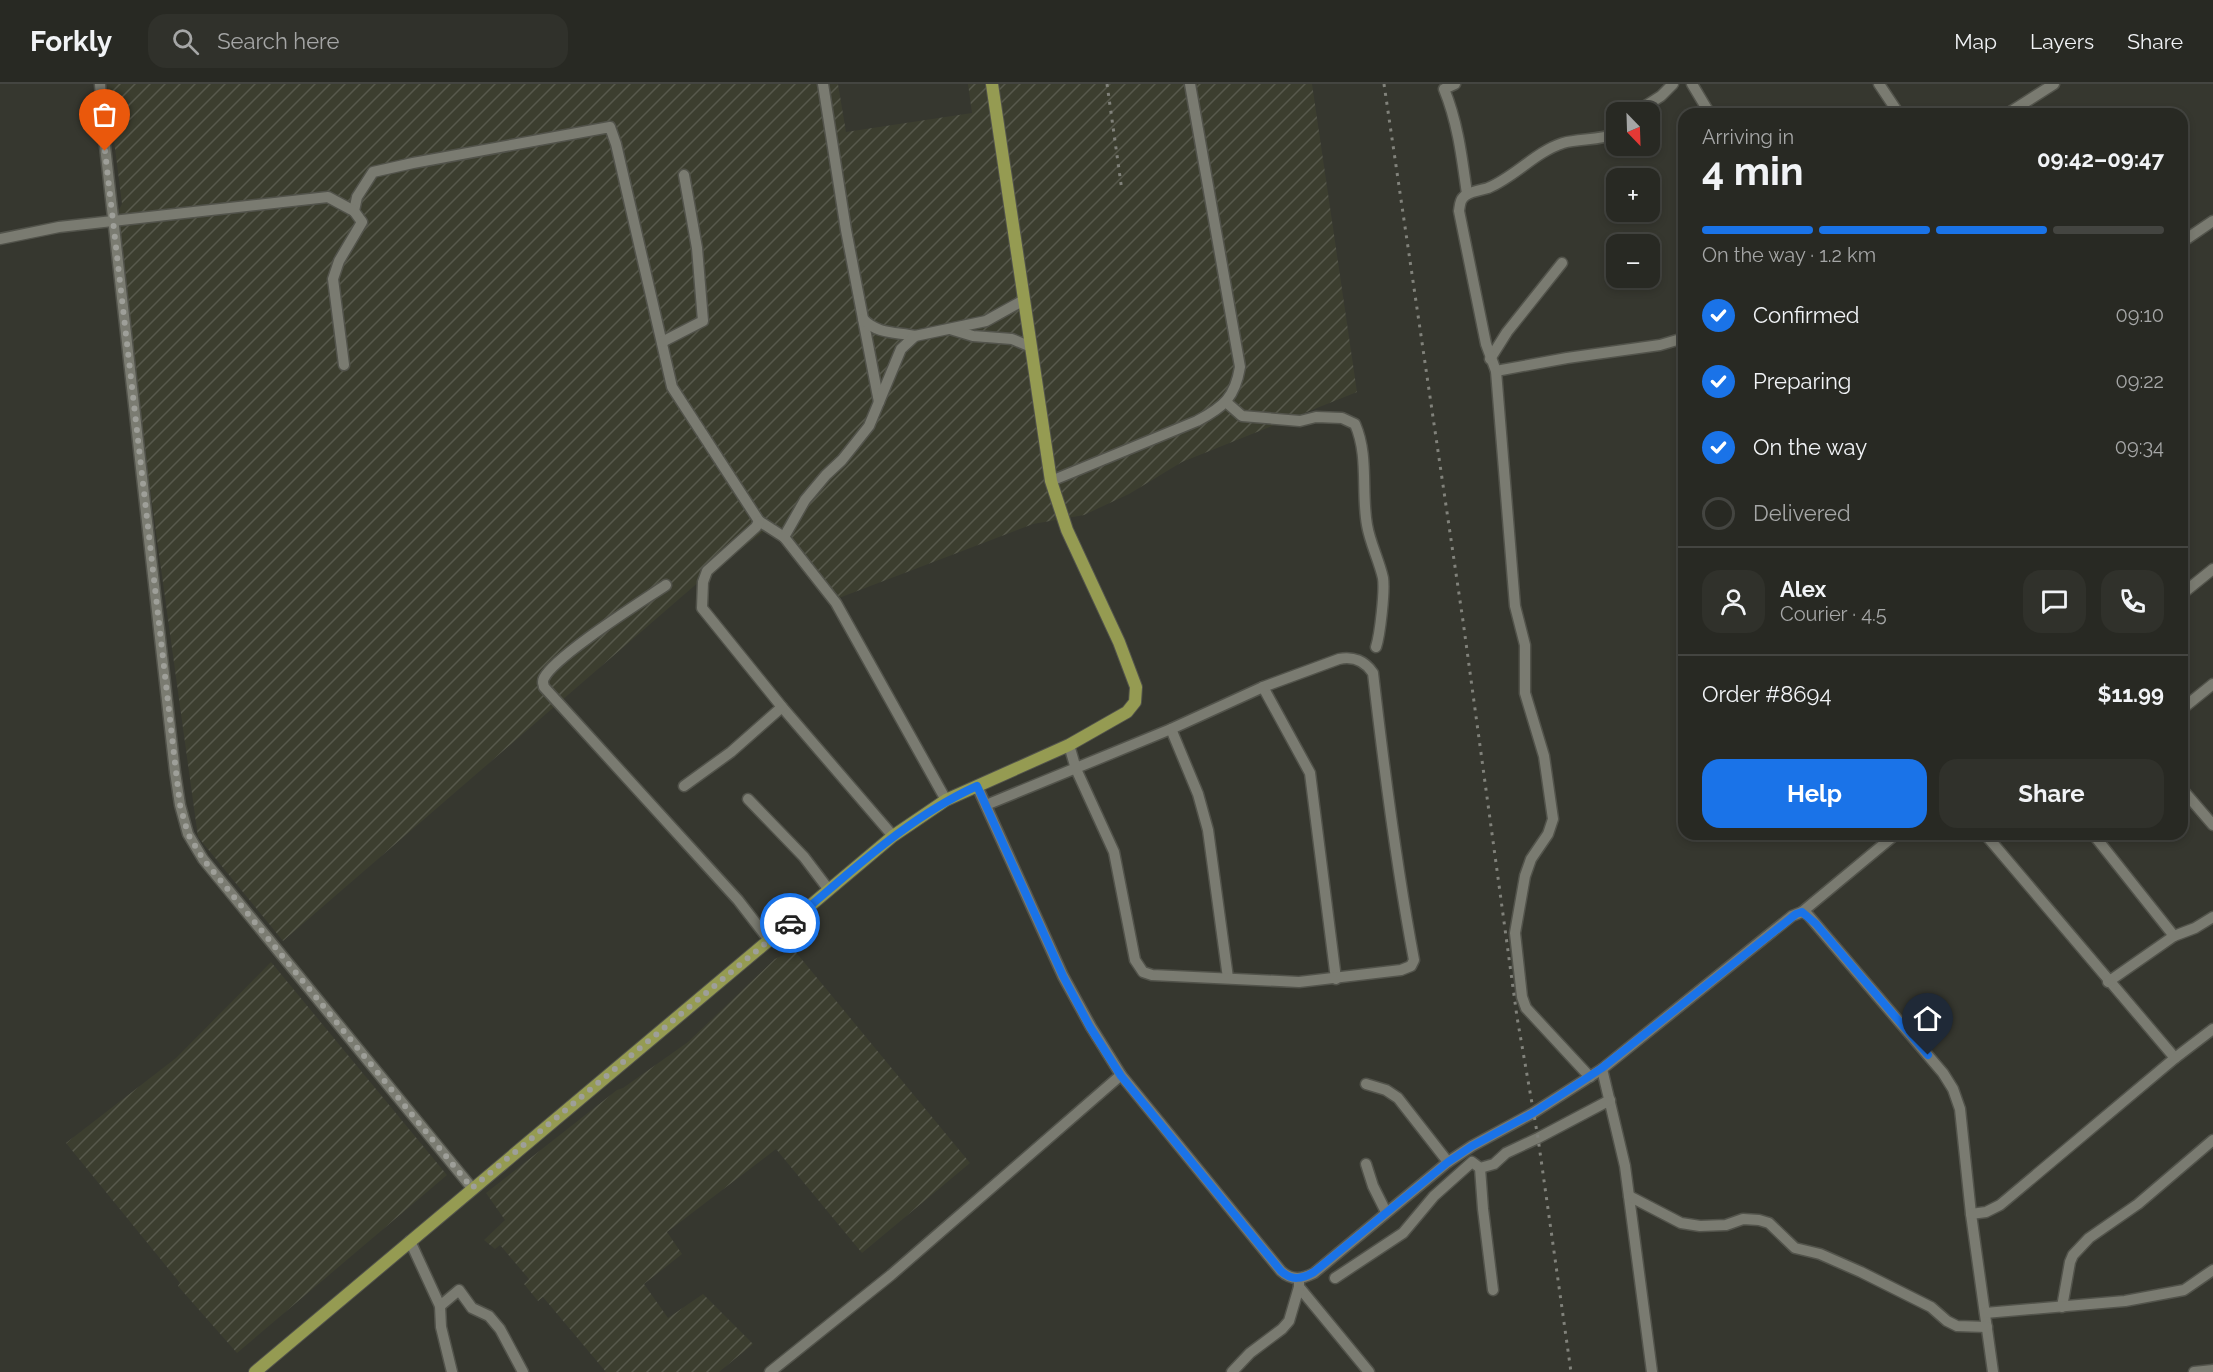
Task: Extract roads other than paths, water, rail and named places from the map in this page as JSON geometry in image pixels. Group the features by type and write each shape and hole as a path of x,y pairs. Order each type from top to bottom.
{"main road":[{"path":"255,1372 893,836 946,800 1069,745 1127,712 1135,702 1136,687 1119,642 1067,530 1051,481 992,84"}],"street":[{"path":"100,84 113,220 177,783 188,834 209,867 472,1188"},
{"path":"822,84 879,402"},
{"path":"1051,481 1216,411 1226,402 1238,381 1240,367 1190,84"},
{"path":"1455,84 1442,87 1451,107 1461,144 1467,194"},
{"path":"1652,102 1673,84"},
{"path":"1692,84 1706,108"},
{"path":"1879,84 1895,108"},
{"path":"2016,108 2050,85"},
{"path":"354,211 357,197 373,172 610,127 616,144 672,387 759,521 784,537 836,603 946,800"},
{"path":"1590,1077 1526,1008 1522,997 1515,933 1525,876 1531,859 1548,834 1553,819 1544,756 1525,693 1525,645 1515,606 1496,371 1490,359 1459,211 1460,202 1467,194 1508,179 1558,145 1606,137"},
{"path":"662,342 703,321 697,248 684,175"},
{"path":"0,239 59,227 113,220 328,197 354,211 362,222 339,261 333,279 344,365"},
{"path":"2188,238 2213,221"},
{"path":"1490,359 1507,332 1562,263"},
{"path":"862,317 871,327 882,332 915,336 986,321 1024,300"},
{"path":"948,328 973,336 1012,339 1031,347"},
{"path":"784,537 805,500 870,426 901,349 915,336"},
{"path":"1496,371 1660,345 1678,340"},
{"path":"1226,402 1242,416 1300,421 1316,417 1342,418 1355,424 1360,435 1367,525 1383,580 1376,647"},
{"path":"759,521 756,527 707,571 703,582 702,608 782,707 893,836"},
{"path":"2188,589 2213,569"},
{"path":"666,585 566,655 544,676 544,687 738,900 769,940"},
{"path":"986,805 1076,769 1171,729 1263,687 1348,657 1368,666 1374,673 1383,764 1400,884 1414,960 1411,966 1401,970 1299,982 1152,975 1143,972 1135,960 1114,852 1076,769 1069,745"},
{"path":"2188,704 2213,684"},
{"path":"1263,687 1310,773 1336,979"},
{"path":"2200,694 2213,699"},
{"path":"684,786 731,752 782,707"},
{"path":"1171,729 1198,794 1208,830 1228,978"},
{"path":"977,786 1063,976 1090,1027 1121,1076 1281,1271 1299,1283 1368,1372"},
{"path":"2188,796 2213,825"},
{"path":"748,799 804,856 829,890"},
{"path":"1232,1372 1250,1353 1289,1321 1299,1283 1386,1212 1448,1162 1590,1077 1792,916 1802,912 1889,840"},
{"path":"1990,840 2108,982 2175,1058"},
{"path":"2098,840 2174,936"},
{"path":"1802,912 1822,931 1948,1081 1960,1109 1971,1214 1993,1372"},
{"path":"2108,982 2174,936 2213,917"},
{"path":"1971,1214 1986,1212 2000,1205 2175,1058 2213,1029"},
{"path":"1602,1068 1625,1166 1652,1372"},
{"path":"770,1372 808,1339 891,1275 1121,1076"},
{"path":"1366,1084 1386,1090 1398,1098 1448,1162"},
{"path":"1480,1168 1494,1164 1506,1153 1610,1100"},
{"path":"2062,1307 2070,1262 2082,1245 2211,1147"},
{"path":"1335,1278 1403,1233 1434,1197 1472,1162 1480,1168 1493,1290"},
{"path":"1366,1164 1373,1186 1386,1212"},
{"path":"1629,1196 1681,1223 1700,1226 1726,1225 1743,1219 1769,1223 1796,1248 1820,1254 1861,1272 1930,1307 1957,1326 1987,1327"},
{"path":"410,1240 440,1306 441,1327 452,1372"},
{"path":"1985,1313 2125,1301 2184,1290 2213,1270"},
{"path":"440,1306 459,1290 472,1308 489,1316 500,1329 523,1372"},
{"path":"2194,1372 2211,1371"}],"railway":[{"path":"1107,84 1122,191"},
{"path":"1384,84 1463,621 1517,1017 1538,1138 1571,1372"}]}
